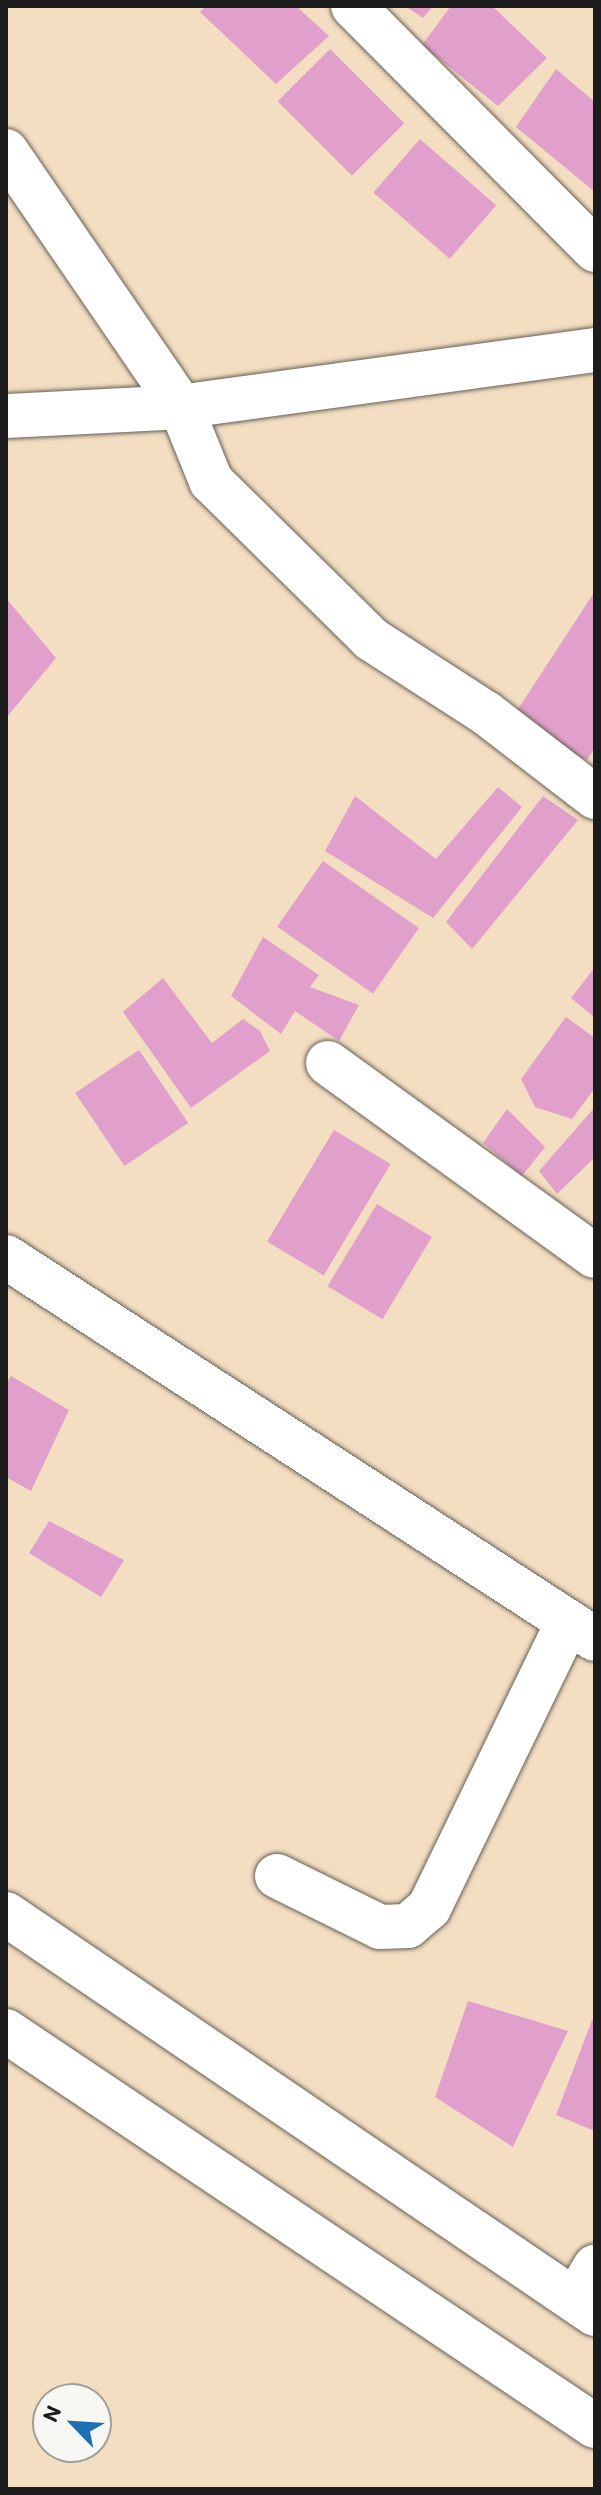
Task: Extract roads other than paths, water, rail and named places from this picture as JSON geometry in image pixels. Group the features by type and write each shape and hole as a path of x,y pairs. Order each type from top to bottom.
{"street":[{"path":"353,6 595,250"},
{"path":"6,151 181,407 211,481 371,639 486,713 595,797"},
{"path":"6,416 181,407 595,350"},
{"path":"328,1063 595,1256"},
{"path":"6,1257 582,1630 429,1908 408,1926 380,1927 277,1876"},
{"path":"6,1914 588,2294"},
{"path":"6,2031 595,2426"}]}
